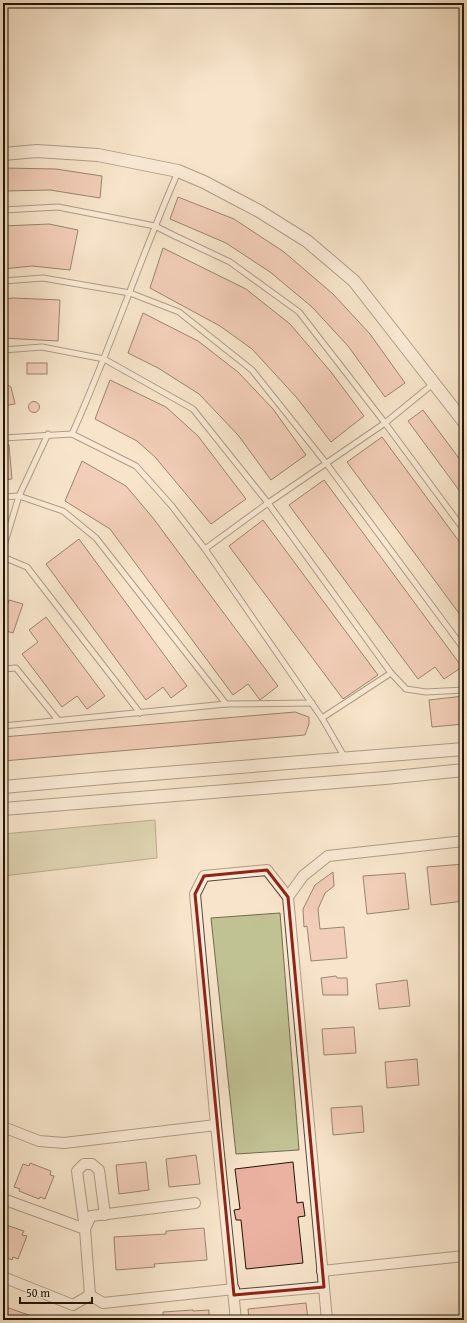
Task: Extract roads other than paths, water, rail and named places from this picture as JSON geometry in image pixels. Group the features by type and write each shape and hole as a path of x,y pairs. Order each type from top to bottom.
{"street":[{"path":"3,154 38,151 98,155 178,171 204,182 259,211 307,241 354,281 464,422"},
{"path":"3,788 115,777 464,749"},
{"path":"3,809 385,778 464,770"},
{"path":"288,897 303,876 328,856 464,841"},
{"path":"236,1320 216,1125 195,894 204,876 267,870 288,897 327,1320"},
{"path":"3,1127 39,1141 64,1143 216,1125"},
{"path":"90,1296 85,1229 77,1171 84,1164 92,1164 99,1170 105,1214"},
{"path":"3,1199 85,1229"},
{"path":"85,1229 91,1216 195,1203"},
{"path":"322,1271 464,1256"},
{"path":"3,1277 74,1304 90,1296"},
{"path":"90,1296 103,1303 234,1292 324,1287"}],"lane":[{"path":"72,434 104,359 155,226 178,171"},
{"path":"3,210 58,207 155,226 230,262 299,312 385,423 464,530"},
{"path":"3,281 43,278 130,293 179,312 252,370 326,463 464,649"},
{"path":"3,350 42,347 104,359 193,409 268,503 391,674 406,689 426,692 464,690"},
{"path":"205,549 268,503 385,423 434,383"},
{"path":"3,549 19,496 48,434"},
{"path":"3,438 48,434 72,434 136,466 171,505 205,549 312,703 345,758"},
{"path":"3,497 19,496 63,511 96,538 226,704"},
{"path":"3,557 27,567 140,713"},
{"path":"3,669 16,668 58,720"},
{"path":"322,718 391,674"},
{"path":"3,726 226,704 312,703"}]}
